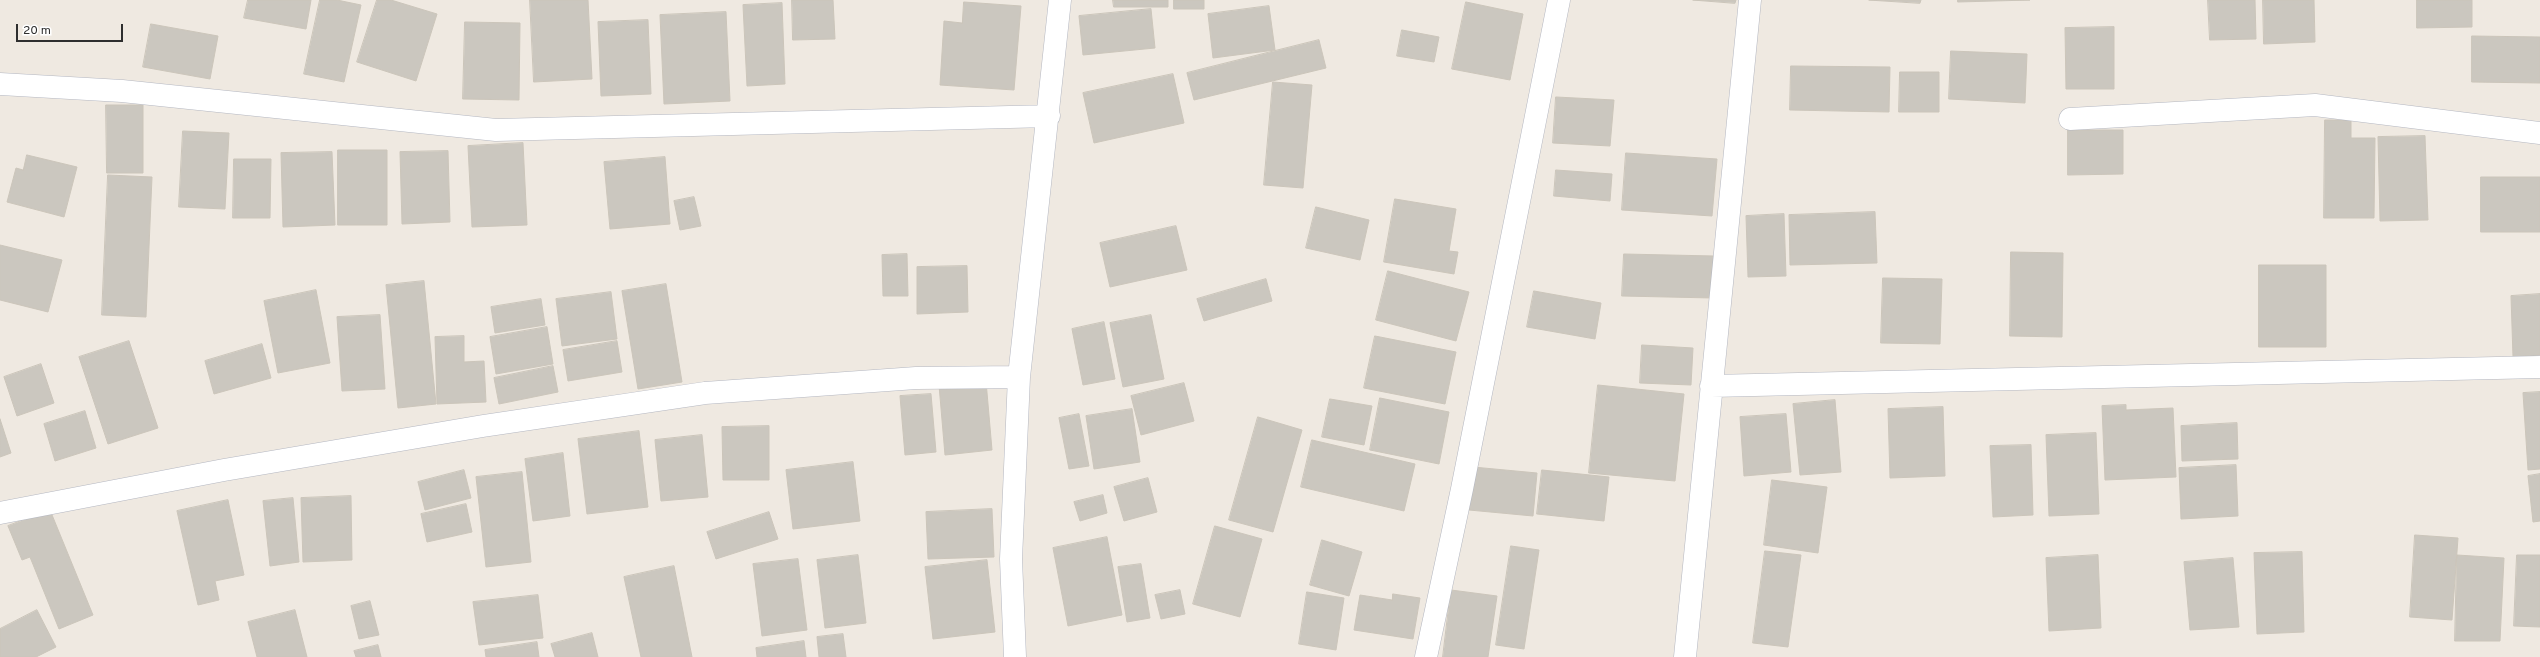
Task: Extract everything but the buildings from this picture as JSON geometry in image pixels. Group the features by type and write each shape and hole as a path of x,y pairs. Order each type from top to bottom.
{"street":[{"path":"1015,657 1011,559 1019,377 1049,116 1060,0"},
{"path":"1426,657 1464,481 1559,0"},
{"path":"1685,657 1750,0"},
{"path":"0,84 122,90 496,130 1049,116"},
{"path":"2070,119 2315,105 2540,133"},
{"path":"1711,386 2540,367"},
{"path":"0,512 224,470 475,427 705,393 916,378 1019,377"}]}
